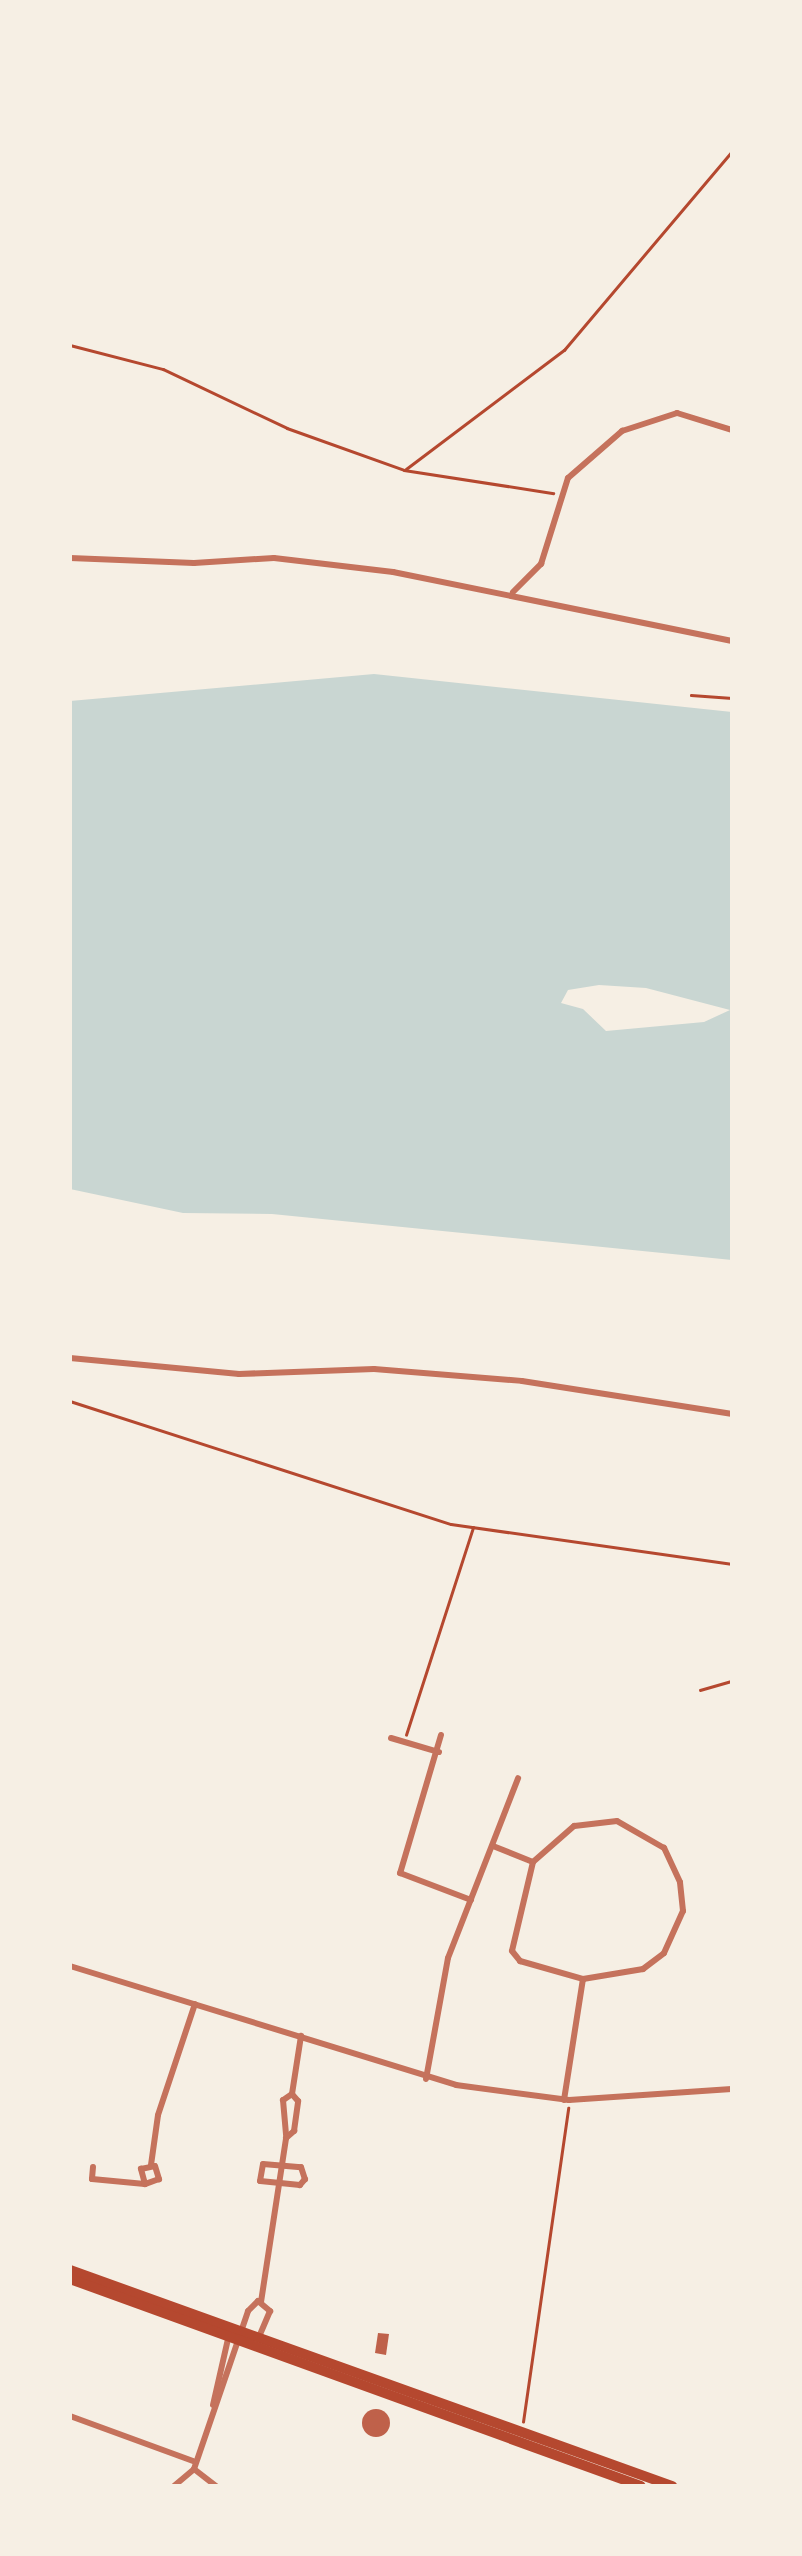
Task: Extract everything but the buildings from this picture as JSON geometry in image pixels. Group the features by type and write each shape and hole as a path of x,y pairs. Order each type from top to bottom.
{"main road":[{"path":"70,2270 672,2486"},
{"path":"70,2279 641,2486"},
{"path":"514,2442 520,2429"}],"street":[{"path":"513,592 541,564 562,492 576,468 636,422 677,413 732,430"},
{"path":"70,558 274,558 513,592 732,640"},
{"path":"70,1358 239,1374 374,1369 522,1381 732,1414"},
{"path":"441,1735 400,1873 471,1900"},
{"path":"391,1738 439,1752"},
{"path":"426,2079 448,1958 518,1778"},
{"path":"598,1820 650,1835 674,1864 683,1911 664,1953 643,1969 583,1979 520,1962 512,1952 533,1862 552,1840 598,1820"},
{"path":"492,1846 533,1862"},
{"path":"70,1966 302,2036 426,2079 566,2100 732,2089"},
{"path":"566,2100 583,1979"},
{"path":"93,2166 92,2179 145,2184 158,2179 151,2165 158,2115 194,2004"},
{"path":"260,2336 270,2315 262,2302 286,2138 283,2100 292,2094 302,2036"},
{"path":"286,2138 294,2131 298,2102 292,2094"},
{"path":"262,2164 301,2167 305,2179 300,2185 280,2183 256,2175 262,2164"},
{"path":"145,2184 141,2169 151,2165"},
{"path":"174,2486 193,2465 234,2341 244,2330 251,2306 262,2302"},
{"path":"70,2416 193,2465 216,2486"}],"path":[{"path":"404,470 564,350 732,152"},
{"path":"70,346 164,368 287,428 404,470 543,494 562,492"},
{"path":"692,695 732,698"},
{"path":"70,1400 473,1528 732,1564"},
{"path":"404,1741 473,1528"},
{"path":"700,1690 732,1681"},
{"path":"520,2429 566,2100"}],"shaded area":[{"path":"374,674 732,712 732,1260 272,1214 183,1213 70,1189 70,701","holes":["599,985 646,988 730,1010 704,1022 606,1031 583,1009 561,1003 568,990"]}]}
